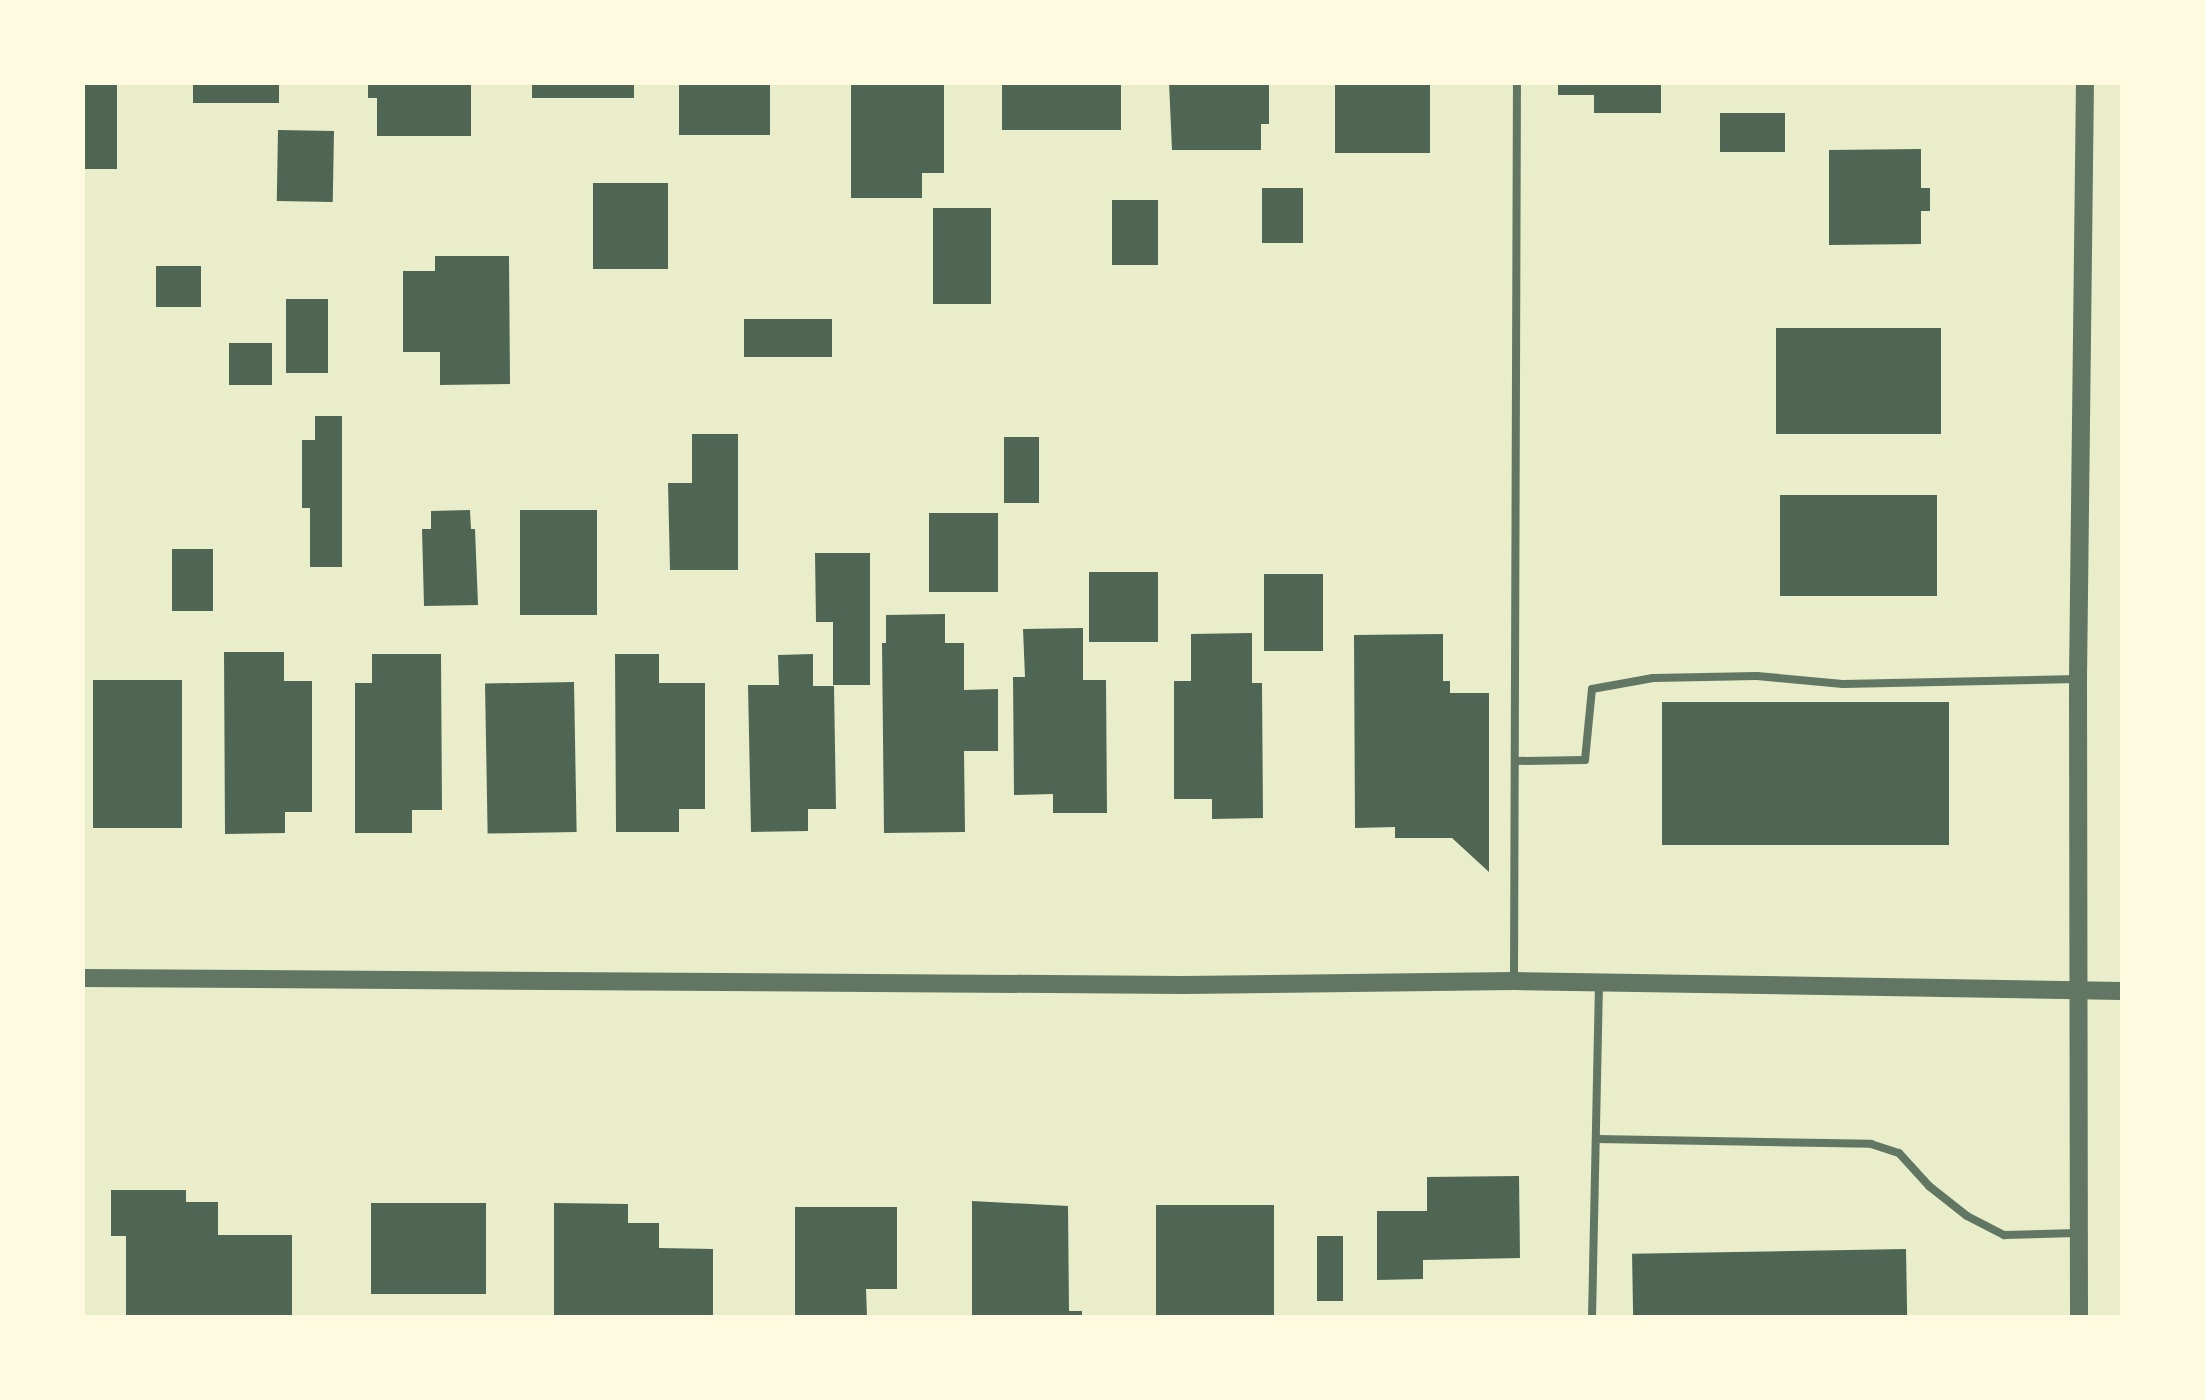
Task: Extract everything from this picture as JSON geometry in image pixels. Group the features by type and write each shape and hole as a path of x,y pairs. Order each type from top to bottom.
{"street":[{"path":"2079,1318 2078,679 2086,82"},
{"path":"82,978 1164,985 1514,981 2122,991"}],"lane":[{"path":"1514,981 1516,82"},
{"path":"1516,762 1585,760 1592,689 1652,678 1758,676 1843,684 2078,679"},
{"path":"1592,1318 1599,982"},
{"path":"1596,1138 1870,1144 1899,1153 1929,1186 1967,1216 2004,1234 2079,1233"}],"building":[{"path":"82,82 117,82 117,169 82,169"},
{"path":"193,82 279,82 279,103 193,103"},
{"path":"368,82 471,82 471,136 377,136 377,98 368,98"},
{"path":"532,82 634,82 634,98 532,98"},
{"path":"679,82 770,82 770,135 679,135"},
{"path":"851,82 944,82 944,173 922,173 922,198 851,198"},
{"path":"1002,82 1121,82 1121,130 1002,130"},
{"path":"1169,82 1269,82 1269,124 1261,124 1261,150 1172,150"},
{"path":"1335,82 1430,82 1430,153 1335,153"},
{"path":"1558,82 1661,82 1661,113 1594,113 1594,95 1558,95"},
{"path":"1720,113 1785,113 1785,152 1720,152"},
{"path":"278,130 334,131 333,202 277,201"},
{"path":"1921,149 1921,188 1930,188 1930,211 1921,211 1921,244 1829,245 1829,150"},
{"path":"593,183 668,183 668,269 593,269"},
{"path":"1262,188 1303,188 1303,243 1262,243"},
{"path":"1112,200 1158,200 1158,265 1112,265"},
{"path":"933,208 991,208 991,304 933,304"},
{"path":"435,256 509,256 510,384 440,385 440,352 403,352 403,271 435,271"},
{"path":"156,266 201,266 201,307 156,307"},
{"path":"286,299 328,299 328,373 286,373"},
{"path":"744,319 832,319 832,357 744,357"},
{"path":"1776,328 1941,328 1941,434 1776,434"},
{"path":"229,343 272,343 272,385 229,385"},
{"path":"315,416 342,416 342,567 310,567 310,508 302,508 302,440 315,440"},
{"path":"692,434 738,434 738,570 670,570 668,483 692,483"},
{"path":"1004,437 1039,437 1039,503 1004,503"},
{"path":"1780,495 1937,495 1937,596 1780,596"},
{"path":"470,510 471,529 475,529 478,605 424,606 422,529 431,529 431,511"},
{"path":"520,510 597,510 597,615 520,615"},
{"path":"929,513 998,513 998,592 929,592"},
{"path":"172,549 213,549 213,611 172,611"},
{"path":"815,553 870,553 870,685 833,685 833,622 816,622"},
{"path":"1089,572 1158,572 1158,642 1089,642"},
{"path":"1264,574 1323,574 1323,651 1264,651"},
{"path":"945,614 945,643 964,643 964,690 998,689 998,751 964,751 965,832 884,833 882,643 886,643 886,615"},
{"path":"1083,628 1083,680 1106,680 1107,813 1053,813 1053,794 1014,795 1013,677 1025,677 1023,629"},
{"path":"1252,633 1252,683 1262,683 1263,818 1212,819 1212,799 1174,799 1174,681 1191,681 1191,634"},
{"path":"1443,634 1443,681 1450,681 1450,693 1489,693 1489,872 1452,838 1395,838 1395,827 1355,828 1354,635"},
{"path":"224,652 284,652 284,681 312,681 312,812 285,812 285,833 225,834"},
{"path":"372,654 441,654 442,810 412,810 412,833 355,833 355,683 372,683"},
{"path":"615,654 659,654 659,683 705,683 705,809 679,809 679,832 616,832"},
{"path":"813,654 813,686 834,686 836,809 808,809 808,831 751,832 748,685 779,685 778,655"},
{"path":"93,680 182,680 182,828 93,828"},
{"path":"574,682 577,832 488,834 485,684"},
{"path":"1662,702 1949,702 1949,845 1662,845"},
{"path":"1519,1176 1520,1258 1423,1260 1423,1279 1377,1280 1377,1211 1427,1211 1427,1177"},
{"path":"111,1190 186,1190 186,1202 218,1202 218,1235 292,1235 292,1318 126,1318 126,1236 111,1236"},
{"path":"972,1201 1068,1206 1069,1311 1082,1311 1082,1318 972,1318"},
{"path":"371,1203 486,1203 486,1294 371,1294"},
{"path":"554,1203 628,1204 628,1223 659,1223 659,1248 713,1249 713,1318 554,1317"},
{"path":"1156,1205 1274,1205 1274,1318 1156,1318"},
{"path":"795,1207 897,1207 897,1289 866,1289 867,1316 795,1318"},
{"path":"1317,1236 1343,1236 1343,1301 1317,1301"},
{"path":"1906,1249 1907,1318 1633,1318 1632,1254"}]}
